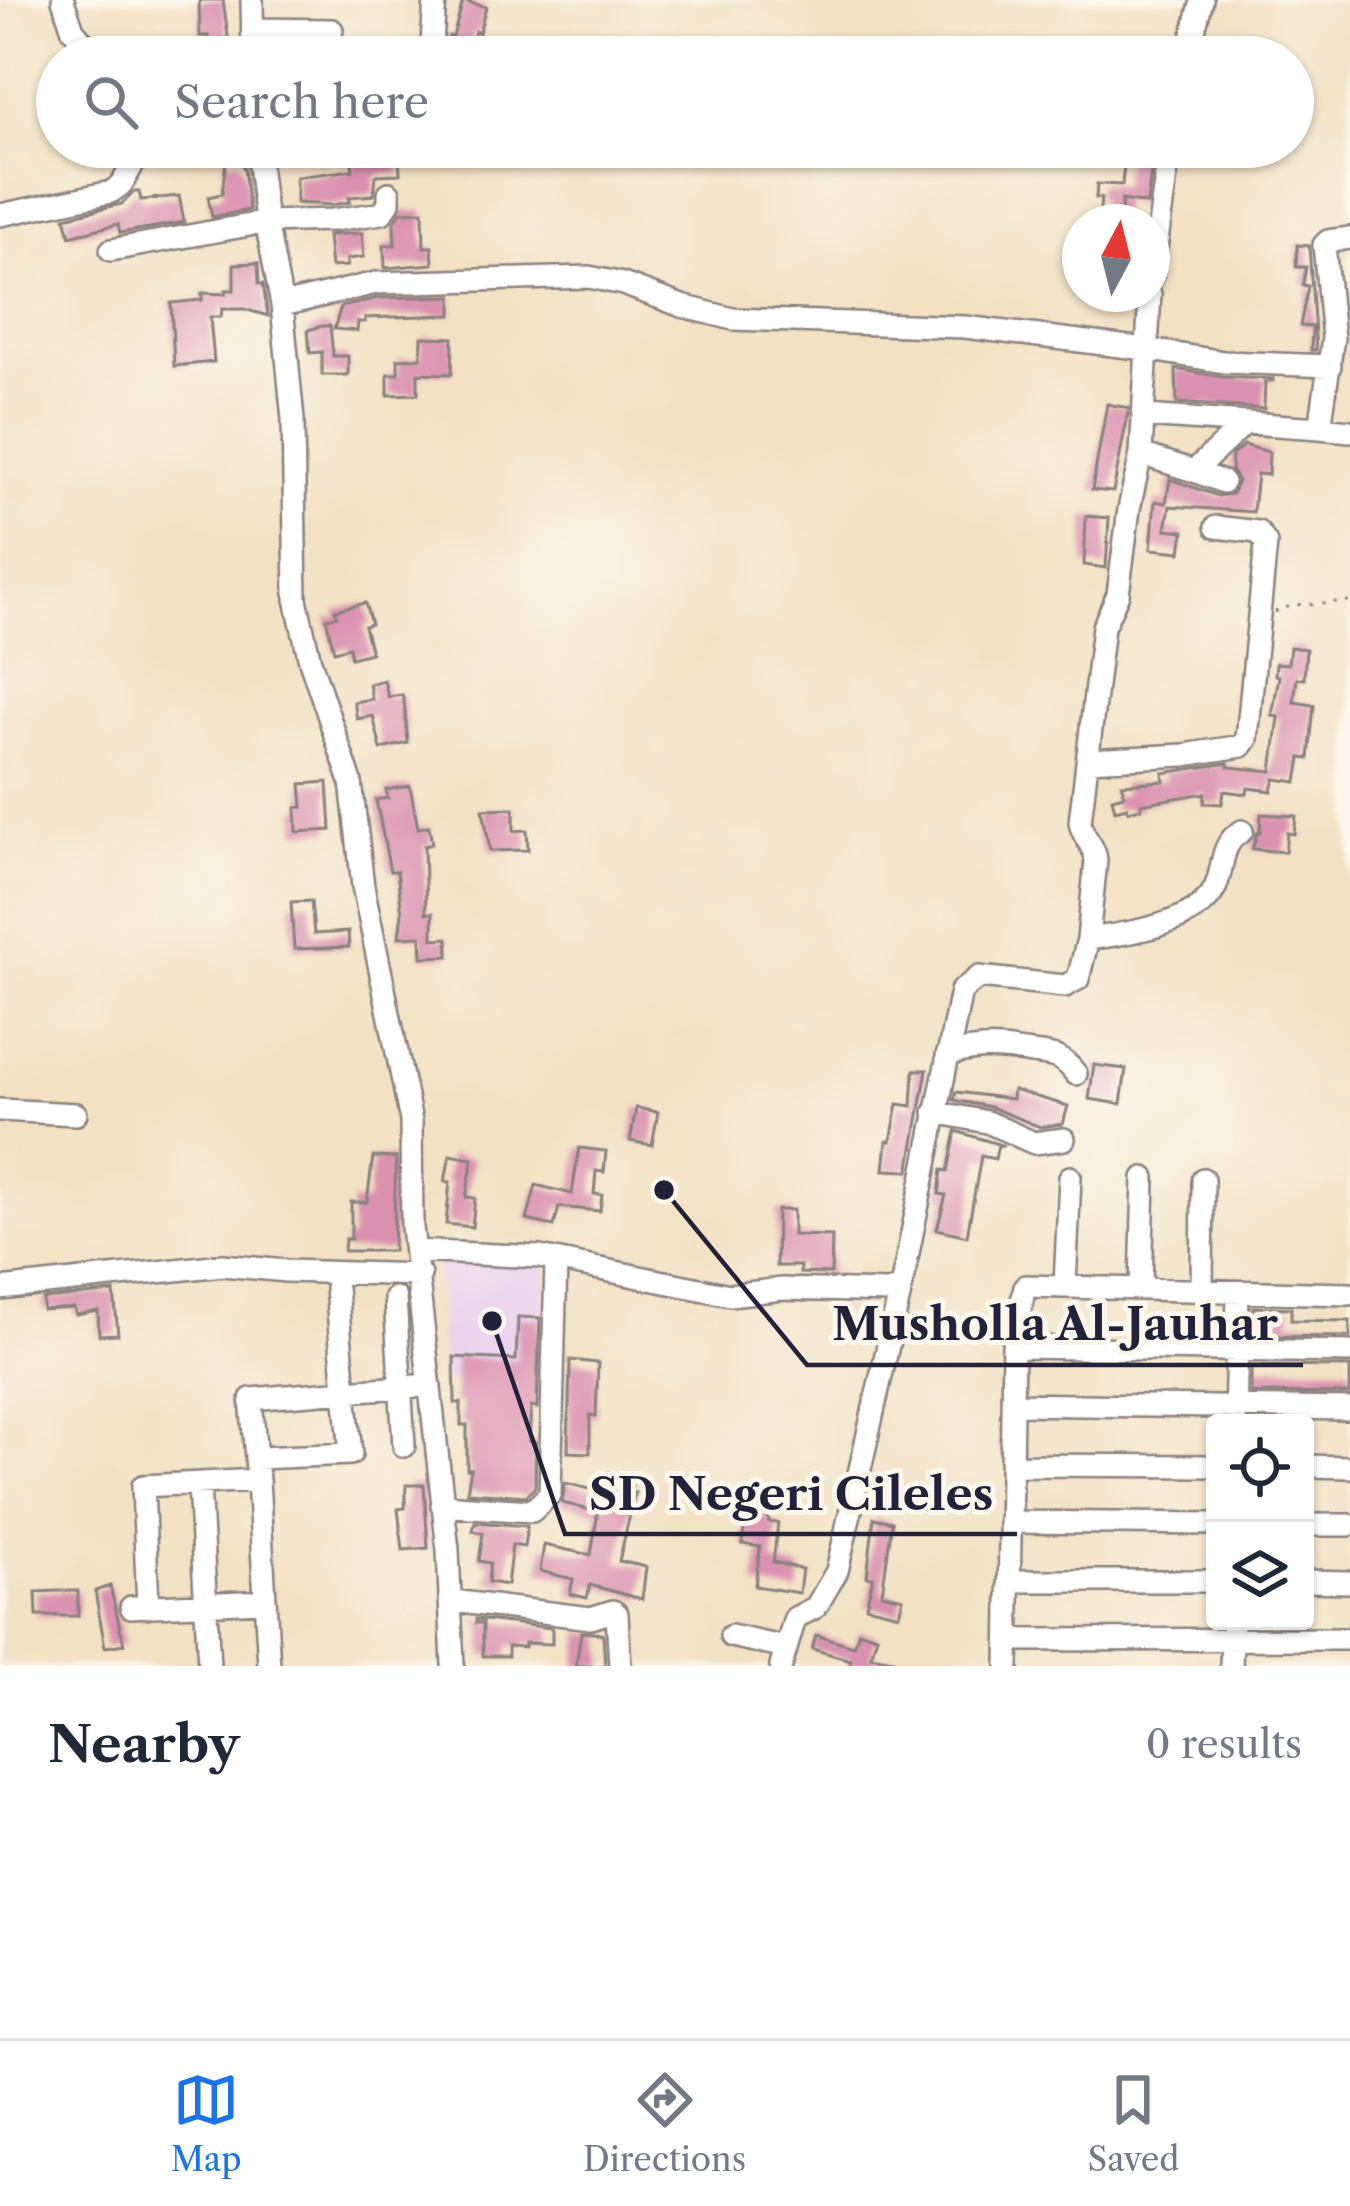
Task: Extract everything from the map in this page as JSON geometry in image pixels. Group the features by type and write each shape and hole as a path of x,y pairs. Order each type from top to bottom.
{"street":[{"path":"62,0 78,36"},
{"path":"252,0 254,36"},
{"path":"432,36 435,0"},
{"path":"1193,36 1202,0"},
{"path":"254,28 332,30"},
{"path":"0,215 111,192 131,168"},
{"path":"260,168 282,305 295,457 296,599 310,661 350,782 363,886 411,1121 415,1251 452,1601 453,1666"},
{"path":"1162,204 1167,168"},
{"path":"111,250 266,222 382,213 389,203 388,194"},
{"path":"1320,428 1333,322 1324,245 1350,238"},
{"path":"282,305 376,283 589,277 733,319 965,327 1224,362 1330,366"},
{"path":"730,1636 783,1657 795,1618 816,1607 837,1571 961,991 980,977 1065,986 1078,979 1088,939 1096,860 1082,837 1080,823 1103,627 1118,594 1129,508 1142,454 1148,312"},
{"path":"1145,416 1350,431"},
{"path":"1194,471 1243,425"},
{"path":"1142,454 1223,482"},
{"path":"1090,760 1242,746 1248,731 1264,536 1216,526"},
{"path":"1088,939 1137,933 1205,902 1215,889 1227,843 1242,831"},
{"path":"947,1055 980,1046 1048,1052 1067,1062 1076,1074"},
{"path":"0,1110 76,1114"},
{"path":"935,1112 987,1122 1034,1143 1064,1139"},
{"path":"1065,1286 1070,1177"},
{"path":"1141,1288 1144,1178"},
{"path":"1202,1288 1203,1179"},
{"path":"415,1251 540,1257 730,1295 782,1289 887,1292 901,1288"},
{"path":"442,1505 532,1510 550,1494 556,1262"},
{"path":"0,1289 222,1265 420,1275"},
{"path":"1008,1666 1013,1347 1025,1286 1350,1294"},
{"path":"264,1601 140,1607 143,1486 199,1484 351,1454 336,1287"},
{"path":"1235,1414 1238,1292"},
{"path":"394,1298 404,1446"},
{"path":"1013,1347 1350,1352"},
{"path":"268,1666 251,1400 430,1385"},
{"path":"1012,1404 1235,1414 1350,1409"},
{"path":"1011,1465 1206,1466"},
{"path":"1314,1466 1350,1467"},
{"path":"199,1484 209,1666"},
{"path":"1010,1522 1206,1524"},
{"path":"1314,1525 1350,1525"},
{"path":"1010,1581 1206,1581"},
{"path":"1314,1581 1350,1582"},
{"path":"452,1601 591,1618 613,1611 617,1613 620,1666"},
{"path":"1009,1640 1233,1630 1350,1639"},
{"path":"1232,1666 1233,1630"}],"path":[{"path":"1259,624 1293,605 1350,602"}],"shaded area":[{"path":"546,1260 545,1386 442,1381 437,1262"}],"building":[{"path":"199,0 223,0 228,36 200,36"},
{"path":"463,1 486,7 479,33 453,36"},
{"path":"225,168 243,168 249,210 212,217 208,197 222,194"},
{"path":"400,168 400,174 376,175 374,195 349,197 350,202 296,203 296,177"},
{"path":"1124,168 1152,168 1147,204 1122,200 1122,204 1100,204 1097,184 1122,185"},
{"path":"139,192 141,200 179,196 184,222 120,233 118,224 70,236 65,217 122,204"},
{"path":"423,211 424,247 432,247 433,264 385,268 384,245 395,245 394,222 401,212"},
{"path":"362,233 364,257 347,259 347,266 331,267 328,235"},
{"path":"1297,245 1309,246 1316,350 1311,350 1312,327 1300,326 1308,286 1303,285 1306,267 1296,267"},
{"path":"258,263 268,316 222,309 221,317 210,317 214,362 174,366 171,303 202,300 202,293 226,294 234,290 234,264"},
{"path":"452,296 452,315 365,318 358,322 357,331 334,329 341,307 378,298"},
{"path":"330,326 333,356 348,356 348,375 322,375 322,352 310,353 308,330"},
{"path":"422,337 453,338 452,374 418,373 418,394 388,395 388,374 398,374 398,359 421,358"},
{"path":"1176,369 1273,381 1265,381 1264,409 1177,403"},
{"path":"1107,404 1129,408 1113,492 1092,490"},
{"path":"1244,445 1269,452 1268,475 1257,474 1253,512 1170,506 1166,529 1184,531 1181,552 1151,549 1155,501 1166,503 1170,479 1218,496 1232,494 1238,481 1231,470 1232,455"},
{"path":"1086,516 1109,518 1106,568 1084,565"},
{"path":"365,603 371,624 364,626 371,653 351,658 349,647 334,651 326,618 337,616 335,610"},
{"path":"1290,647 1306,649 1304,679 1297,678 1294,702 1314,705 1309,759 1301,758 1297,782 1275,779 1272,791 1224,791 1222,804 1204,803 1205,793 1115,810 1112,798 1124,795 1122,784 1164,781 1163,773 1228,763 1228,767 1272,771 1279,717 1272,716 1279,676 1275,675 1276,663 1288,664"},
{"path":"384,680 388,697 402,695 404,700 408,743 381,749 373,716 357,719 354,702 372,699 369,684"},
{"path":"328,782 331,830 297,832 296,808 303,807 301,784"},
{"path":"410,786 418,828 429,826 432,844 424,846 426,913 433,913 433,939 448,938 449,956 422,957 421,936 399,937 402,913 397,871 390,871 376,800 388,798 386,790"},
{"path":"514,808 514,831 527,830 528,850 490,851 483,809"},
{"path":"1261,814 1296,816 1294,834 1287,833 1285,852 1252,849 1260,833"},
{"path":"311,901 314,934 348,932 349,947 294,949 291,902"},
{"path":"1094,1065 1126,1069 1121,1104 1089,1099"},
{"path":"914,1070 927,1070 909,1171 884,1170 898,1104 912,1106"},
{"path":"1013,1090 1068,1106 1063,1124 1040,1127 990,1107 954,1100 956,1092 1012,1099"},
{"path":"636,1108 658,1112 652,1145 630,1141"},
{"path":"956,1131 1004,1146 998,1145 995,1159 981,1156 967,1236 937,1229 946,1195 939,1194 942,1170 948,1171"},
{"path":"579,1148 606,1151 604,1172 596,1171 594,1194 602,1195 600,1211 559,1207 554,1226 527,1220 536,1185 572,1194"},
{"path":"450,1155 473,1159 466,1197 475,1198 472,1227 446,1224"},
{"path":"373,1157 396,1158 393,1251 344,1251 345,1239 351,1239 351,1202 367,1202"},
{"path":"777,1210 793,1210 793,1235 832,1236 831,1274 776,1266"},
{"path":"114,1292 118,1334 99,1335 98,1311 76,1315 74,1308 43,1310 43,1299"},
{"path":"1253,1307 1291,1308 1291,1320 1350,1321 1350,1337 1252,1336"},
{"path":"518,1317 540,1318 537,1408 531,1407 529,1441 536,1442 535,1487 526,1496 467,1492 471,1469 467,1469 467,1425 461,1425 461,1403 455,1403 454,1357 516,1360"},
{"path":"570,1360 598,1363 590,1453 568,1452"},
{"path":"1251,1366 1350,1367 1350,1394 1251,1393"},
{"path":"607,1472 633,1475 631,1493 635,1493 619,1561 646,1567 642,1599 590,1585 587,1598 570,1594 573,1579 540,1571 544,1545 591,1555 598,1512 562,1503 565,1483 603,1492"},
{"path":"406,1485 424,1485 428,1548 403,1550 398,1509 405,1508"},
{"path":"747,1508 769,1510 768,1522 778,1523 773,1562 802,1569 799,1593 755,1586 760,1547 742,1544"},
{"path":"874,1518 892,1522 882,1593 903,1598 899,1614 866,1606 873,1577 867,1576"},
{"path":"475,1522 527,1526 524,1547 512,1545 507,1585 488,1582 490,1563 479,1561 483,1533 473,1531"},
{"path":"110,1586 124,1644 105,1647 95,1591"},
{"path":"78,1591 78,1616 37,1616 36,1592"},
{"path":"476,1619 552,1628 552,1644 525,1643 525,1647 508,1646 508,1656 483,1656 483,1623"},
{"path":"859,1631 877,1636 871,1656 893,1660 893,1666 849,1666 851,1660 812,1649 816,1635 854,1646"},
{"path":"581,1632 603,1634 605,1666 576,1666"}],"place":[{"name":"Musholla Al-Jauhar","path":"664,1190"},
{"name":"SD Negeri Cileles","path":"492,1321"}]}
